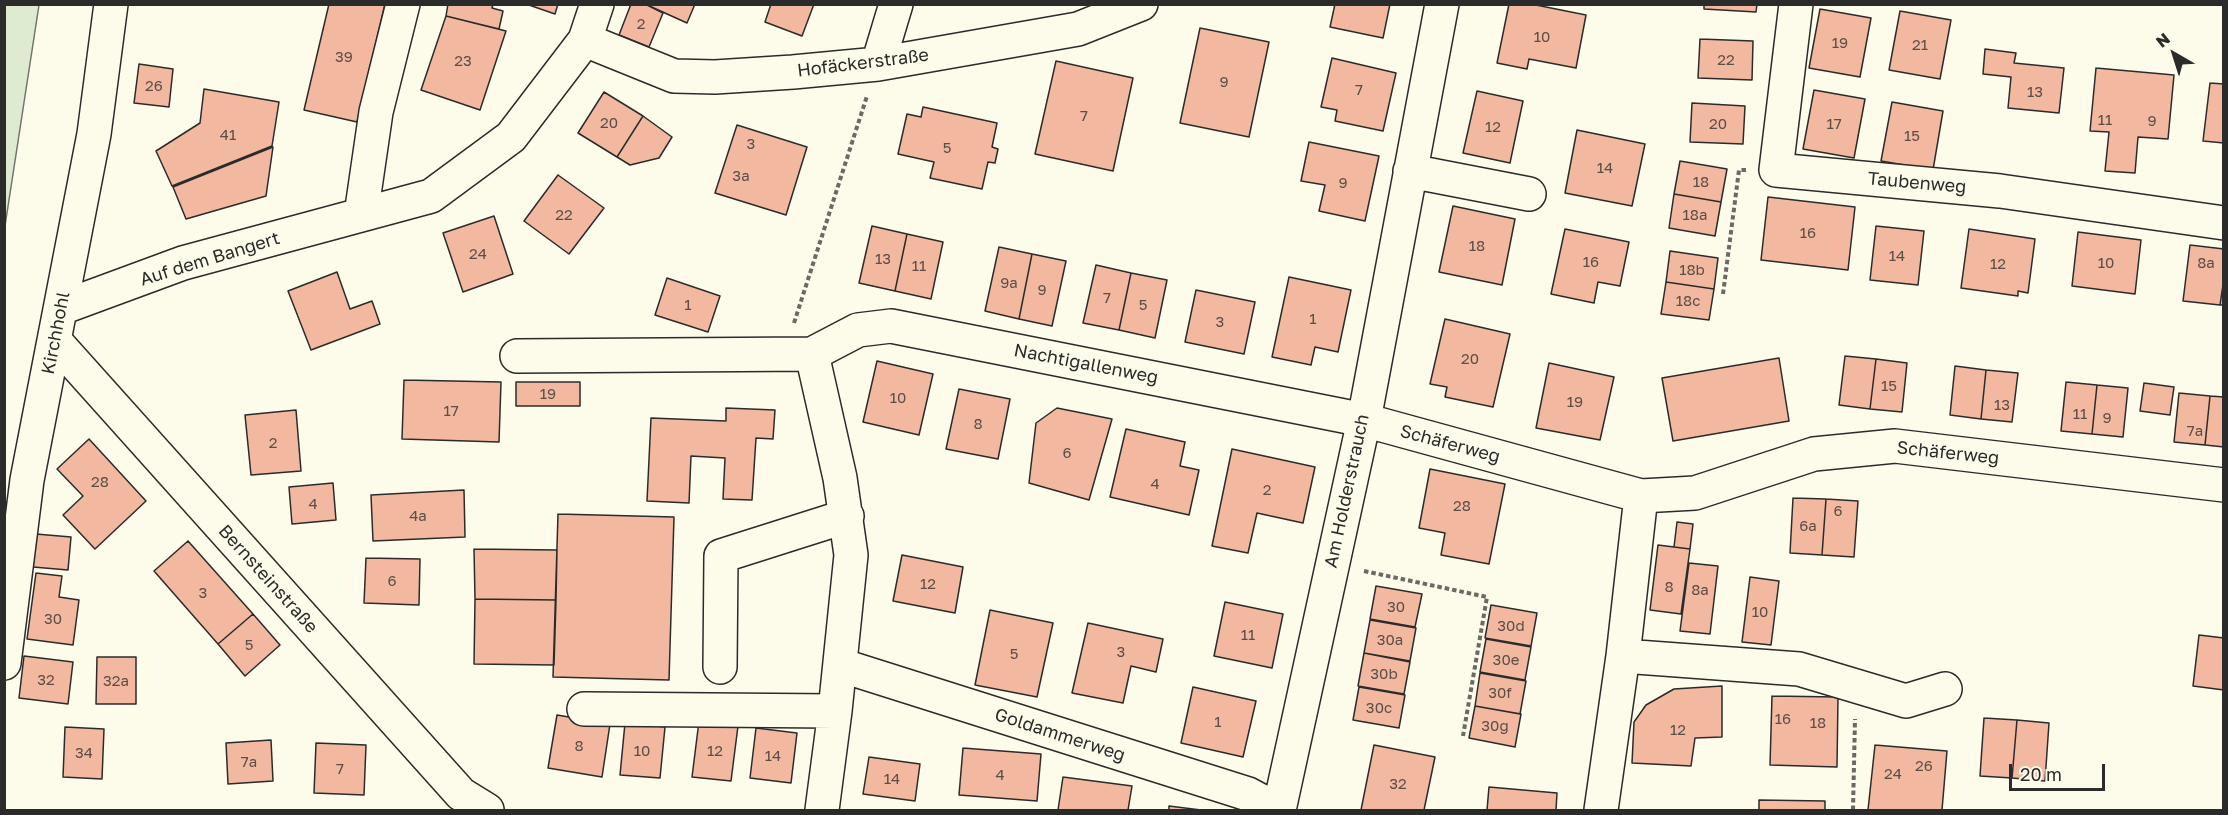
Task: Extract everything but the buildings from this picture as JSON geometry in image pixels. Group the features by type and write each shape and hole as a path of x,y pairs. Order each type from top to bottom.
{"street":[{"name":"Kirchhohl","path":"4,663 27,480 94,134 111,4"},
{"path":"361,215 376,112 403,4"},
{"name":"Auf dem Bangert","path":"61,308 183,263 431,196 511,137 585,40 597,4"},
{"path":"878,64 896,4"},
{"name":"Hofäckerstraße","path":"585,40 674,76 715,77 771,74 878,64 1078,29 1141,4"},
{"name":"Am Holderstrauch","path":"1278,810 1364,420 1442,4"},
{"name":"Taubenweg","path":"1796,4 1776,170 2000,191 2223,223"},
{"path":"1410,171 1528,194"},
{"name":"Nachtigallenweg","path":"517,356 812,354 858,330 891,326 1364,420"},
{"name":"Bernsteinstraße","path":"55,341 469,805"},
{"path":"812,354 847,516 851,555 822,810"},
{"name":"Schäferweg","path":"1364,420 1641,496 1695,493 1814,454 1895,447 2223,485"},
{"path":"1601,810 1623,656 1641,496"},
{"path":"720,667 721,556 847,516"},
{"path":"1623,656 1799,669 1906,701 1945,689"},
{"name":"Goldammerweg","path":"840,665 1248,794 1278,810"},
{"path":"584,709 835,711"}],"path":[{"path":"802,295 878,64"},
{"path":"1723,294 1739,170"},
{"path":"1331,565 1487,597 1463,736"},
{"path":"1853,810 1856,686"}],"green space":[{"path":"4,5 39,5 5,226"}]}
